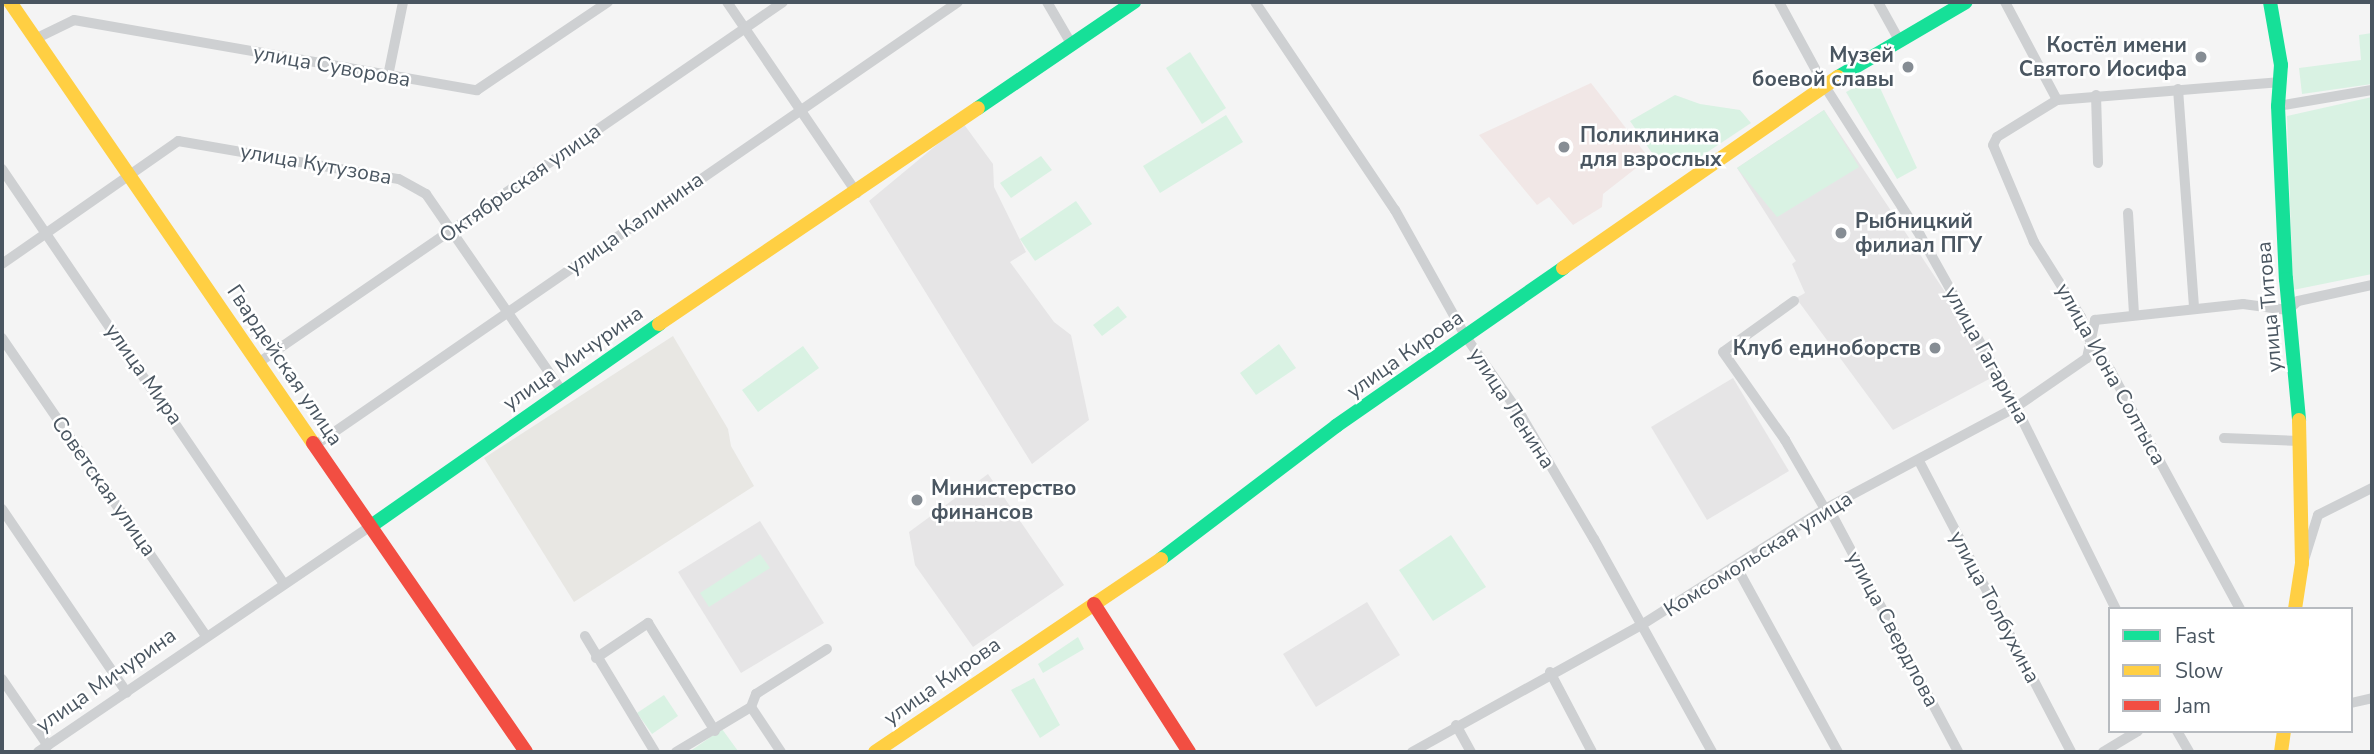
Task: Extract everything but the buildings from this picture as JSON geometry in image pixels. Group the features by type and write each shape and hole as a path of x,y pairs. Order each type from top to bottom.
{"street":[{"name":"Гвардейская улица","path":"10,2 526,752"},
{"path":"388,76 403,2"},
{"name":"улица Суворова","path":"36,39 74,20 477,90 608,2"},
{"path":"727,2 857,193"},
{"name":"Октябрьская улица","path":"258,363 783,2"},
{"name":"улица Калинина","path":"314,446 799,108 958,2"},
{"path":"1047,2 1072,45"},
{"name":"улица Мичурина","path":"38,752 1134,2"},
{"name":"улица Ленина","path":"1255,2 1395,210 1466,337 1522,417 1643,624 1712,752"},
{"name":"улица Гагарина","path":"1779,2 1824,85 1920,235 2017,407 2115,607"},
{"path":"1878,2 1899,40"},
{"name":"улица Кирова","path":"875,752 1094,604 1824,85 1966,2"},
{"path":"2005,2 2057,100 2281,82"},
{"name":"улица Титова","path":"2270,2 2281,82 2278,106 2288,310 2299,441 2302,563 2295,607"},
{"path":"2178,89 2194,307"},
{"path":"2278,106 2372,90"},
{"path":"2096,95 2098,163"},
{"name":"улица Иона Солтыса","path":"2057,100 1997,136 1994,157 2034,242 2081,317 2091,343 2111,371 2239,607"},
{"name":"улица Кутузова","path":"2,264 178,141 198,142 413,183 451,231 562,391"},
{"name":"улица Мира","path":"2,169 283,582"},
{"path":"2128,213 2134,314"},
{"path":"2081,317 2095,320 2194,307 2243,304 2288,310 2298,301 2372,285"},
{"name":"улица Свердлова","path":"1794,301 1723,352 1786,440 1826,508 1958,752"},
{"path":"2091,343 2095,320"},
{"name":"Советская улица","path":"2,338 206,636"},
{"name":"Комсомольская улица","path":"1412,752 1456,724 1643,624 1826,508 2017,407 2076,369 2087,358 2091,343"},
{"path":"2224,438 2299,441"},
{"name":"улица Толбухина","path":"1919,461 2071,752"},
{"path":"2302,563 2318,515 2372,488"},
{"path":"2,509 127,693"},
{"path":"1737,566 1838,752"},
{"path":"1094,604 1189,752"},
{"path":"596,658 648,623 715,731"},
{"path":"585,636 655,752"},
{"path":"676,752 751,707 756,694 827,649"},
{"path":"1550,672 1592,752"},
{"path":"2,679 48,746"},
{"path":"2353,703 2372,698"},
{"path":"751,707 782,752"},
{"path":"1456,724 1471,752"},
{"path":"2103,752 2135,733"},
{"path":"2178,733 2189,752"},
{"path":"2281,752 2284,733"}],"shaded area":[{"name":"Поликлиника для взрослых","path":"1591,83 1649,158 1603,194 1602,207 1573,225 1549,197 1537,205 1479,135"},
{"name":"Рыбницкий филиал ПГУ","path":"1824,110 1957,310 1993,377 1893,430 1796,298 1805,293 1792,264 1796,261 1737,168"},
{"path":"963,123 993,164 994,187 1026,252 1010,262 1054,322 1071,335 1089,420 1032,464 869,201"},
{"path":"673,336 728,429 731,446 754,486 574,602 484,458"},
{"path":"1733,378 1789,471 1707,520 1651,427"},
{"path":"988,474 1064,585 973,647 915,565 909,532"},
{"path":"760,521 824,623 741,673 678,572"},
{"path":"1367,602 1400,655 1316,707 1283,654"}],"green space":[{"path":"2372,33 2372,84 2302,94 2299,68 2361,60 2359,35"},
{"path":"1190,52 1226,108 1202,124 1166,68"},
{"path":"1875,77 1917,168 1897,179 1846,92"},
{"path":"1675,95 1700,104 1740,110 1751,123 1685,167 1654,156 1630,121"},
{"path":"2372,97 2372,274 2293,290 2287,116"},
{"path":"1824,110 1859,167 1777,217 1737,168"},
{"path":"1226,115 1243,142 1160,193 1143,166"},
{"path":"1041,156 1052,170 1011,198 1000,183"},
{"path":"1076,201 1092,224 1035,261 1020,239"},
{"path":"1118,306 1127,317 1102,336 1093,325"},
{"path":"1279,344 1296,368 1256,395 1240,373"},
{"path":"803,346 819,368 758,412 742,390"},
{"path":"1451,535 1486,587 1433,621 1399,570"},
{"path":"760,554 770,568 709,607 700,593"},
{"path":"1078,637 1084,649 1043,673 1038,664"},
{"path":"1034,678 1060,725 1040,738 1011,690"},
{"path":"664,695 678,716 652,734 637,713"},
{"path":"722,729 738,751 689,752"}],"traffic: fast":[{"path":"978,108 1134,2"},
{"path":"1838,77 1966,2"},
{"path":"2270,2 2281,65 2278,106 2286,279 2299,420"},
{"path":"1161,559 1336,426 1563,268"},
{"path":"371,526 659,324"}],"traffic: slow":[{"path":"10,2 313,443"},
{"path":"1563,268 1838,77"},
{"path":"659,324 978,108"},
{"path":"2295,607 2302,563 2299,420"},
{"path":"875,752 1161,559"},
{"path":"2281,752 2284,733"}],"traffic: jam":[{"path":"313,443 526,752"},
{"path":"1094,604 1189,752"}],"place":[{"name":"Костёл имени Святого Иосифа","path":"2201,57"},
{"name":"Музей боевой славы","path":"1908,67"},
{"name":"Поликлиника для взрослых","path":"1564,147"},
{"name":"Рыбницкий филиал ПГУ","path":"1841,233"},
{"name":"Клуб единоборств","path":"1935,348"},
{"name":"Министерство финансов","path":"917,500"}]}
